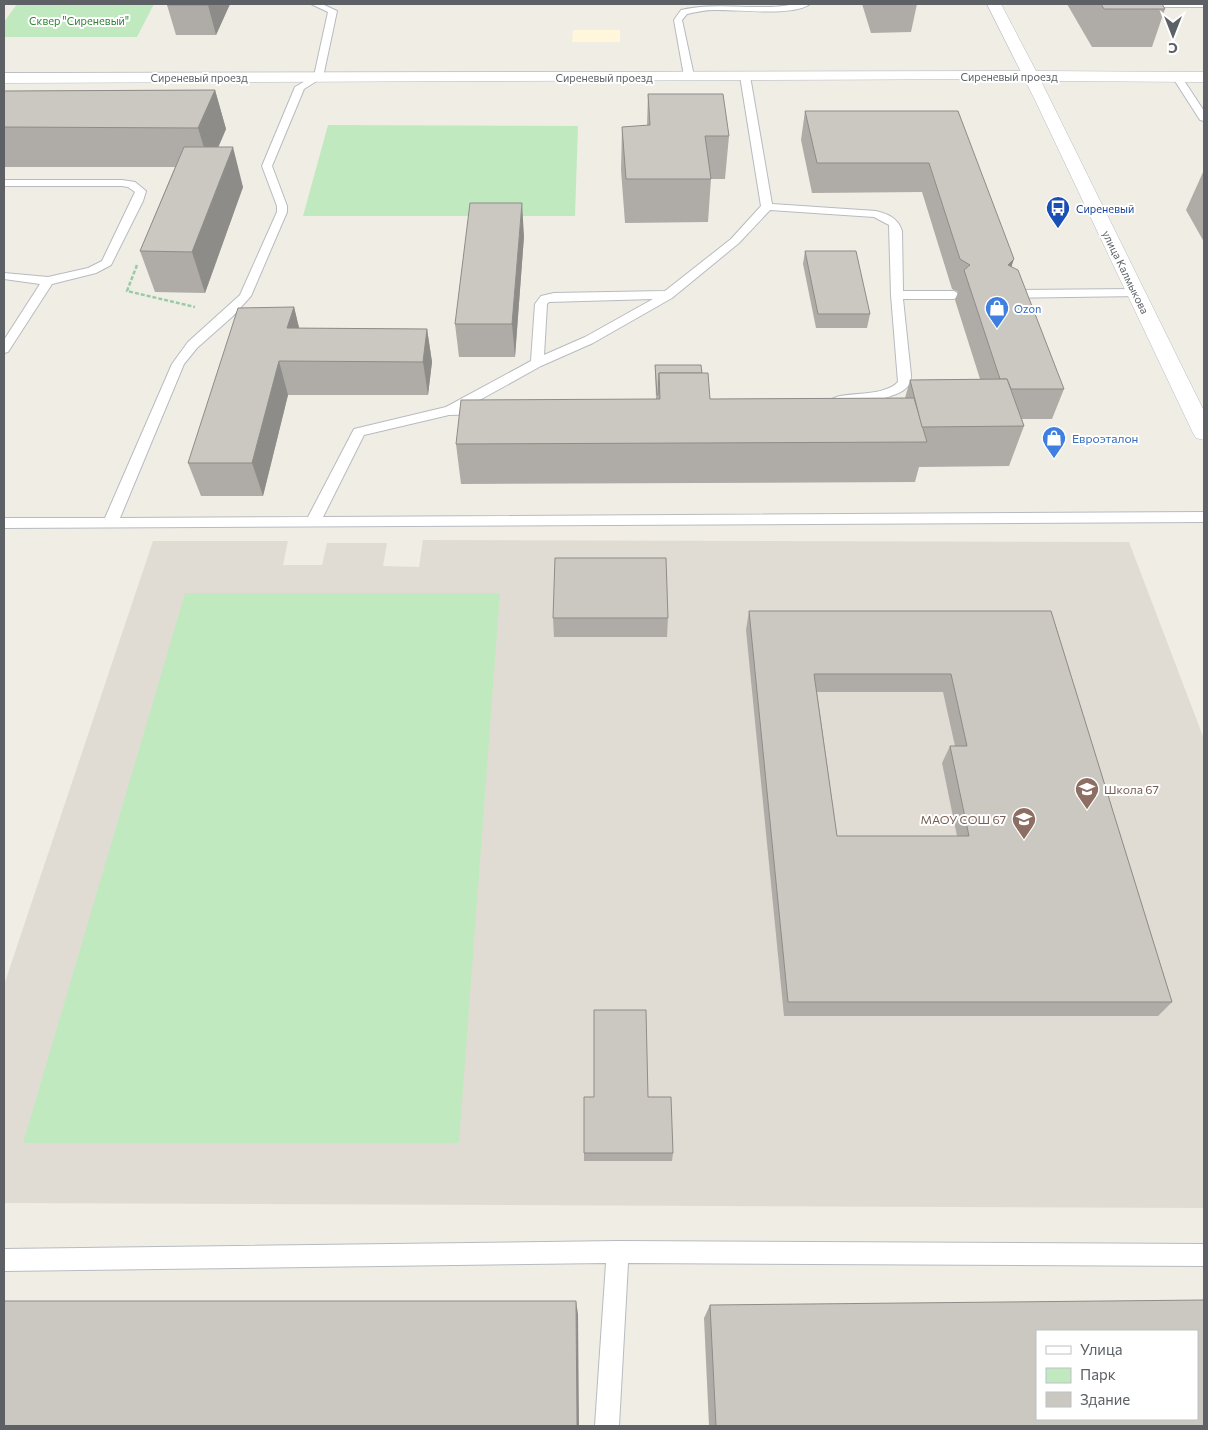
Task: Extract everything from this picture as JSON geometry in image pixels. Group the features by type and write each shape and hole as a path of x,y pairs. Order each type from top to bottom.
{"street":[{"name":"улица Калмыкова","path":"994,4 1137,293 1204,434"},
{"name":"Сиреневый проезд","path":"4,78 690,76 1204,78"}],"lane":[{"path":"110,522 178,364 192,344 245,296 282,212 282,206 268,169 268,164 300,87 318,77 333,11 315,4"},
{"path":"690,76 678,20 684,12 701,9 789,7 806,4"},
{"path":"1160,4 1204,4"},
{"path":"745,76 767,207"},
{"path":"1178,78 1204,118"},
{"path":"4,183 122,183 131,184 141,191 138,201 107,263 92,271 48,281 4,276"},
{"path":"449,411 537,363 589,340 668,295 735,241 767,207 864,212 887,218 894,224 896,232 897,295 905,375 904,383 896,390 885,394 826,402"},
{"path":"4,349 48,281"},
{"path":"1006,294 1137,293"},
{"path":"537,363 541,304 545,299 554,296 668,295"},
{"path":"897,295 954,295"},
{"path":"314,522 359,432 449,411 498,410"},
{"path":"4,523 1204,517"},
{"path":"4,1260 618,1252 1204,1255"},
{"path":"607,1426 618,1252"}],"path":[{"path":"139,261 127,292 227,314"}],"shaded area":[{"path":"573,30 620,30 620,42 572,42"},
{"path":"423,540 1129,542 1204,739 1204,1208 4,1203 4,985 153,541 288,541 283,565 322,565 327,543 387,543 383,566 419,567"}],"green space":[{"name":"Сквер \"Сиреневый\"","path":"17,4 154,4 137,37 4,37 4,22"},
{"path":"328,125 578,126 575,216 303,216"},
{"path":"185,593 500,593 459,1143 23,1143"}],"building":[{"path":"168,4 209,4 167,5"},
{"path":"1101,4 1162,4 1165,9 1104,9"},
{"path":"215,90 198,128 4,127 4,91"},
{"path":"648,94 723,94 729,136 705,136 711,179 626,179 622,127 650,125"},
{"path":"805,111 958,111 1014,259 1008,265 1018,270 1064,389 1011,389 1007,379 1000,379 964,270 970,265 960,259 929,163 817,163"},
{"path":"184,147 233,147 192,252 140,251"},
{"path":"470,203 522,203 512,324 455,324"},
{"path":"805,251 856,251 870,314 818,314"},
{"path":"294,307 287,328 427,329 423,362 279,361 252,463 188,463 238,308"},
{"path":"655,365 701,365 702,373 659,373 657,395"},
{"path":"659,373 708,373 710,399 914,398 927,442 456,444 461,400 660,399"},
{"path":"1007,379 1024,426 922,427 910,380"},
{"path":"555,558 666,558 668,618 553,618"},
{"path":"749,611 1051,611 1172,1002 788,1002","holes":["814,674 951,674 967,746 950,746 969,836 837,836"]},
{"path":"594,1010 646,1010 648,1097 671,1097 673,1153 584,1153 584,1097 594,1097"},
{"path":"1204,1300 1204,1426 716,1426 710,1305"},
{"path":"4,1301 576,1301 577,1426 4,1426"}],"place":[{"name":"Сиреневый","path":"1058,229"},
{"name":"Ozon","path":"997,329"},
{"name":"Евроэталон","path":"1054,459"},
{"name":"Школа 67","path":"1087,810"},
{"name":"МАОУ СОШ 67","path":"1024,840"}]}
